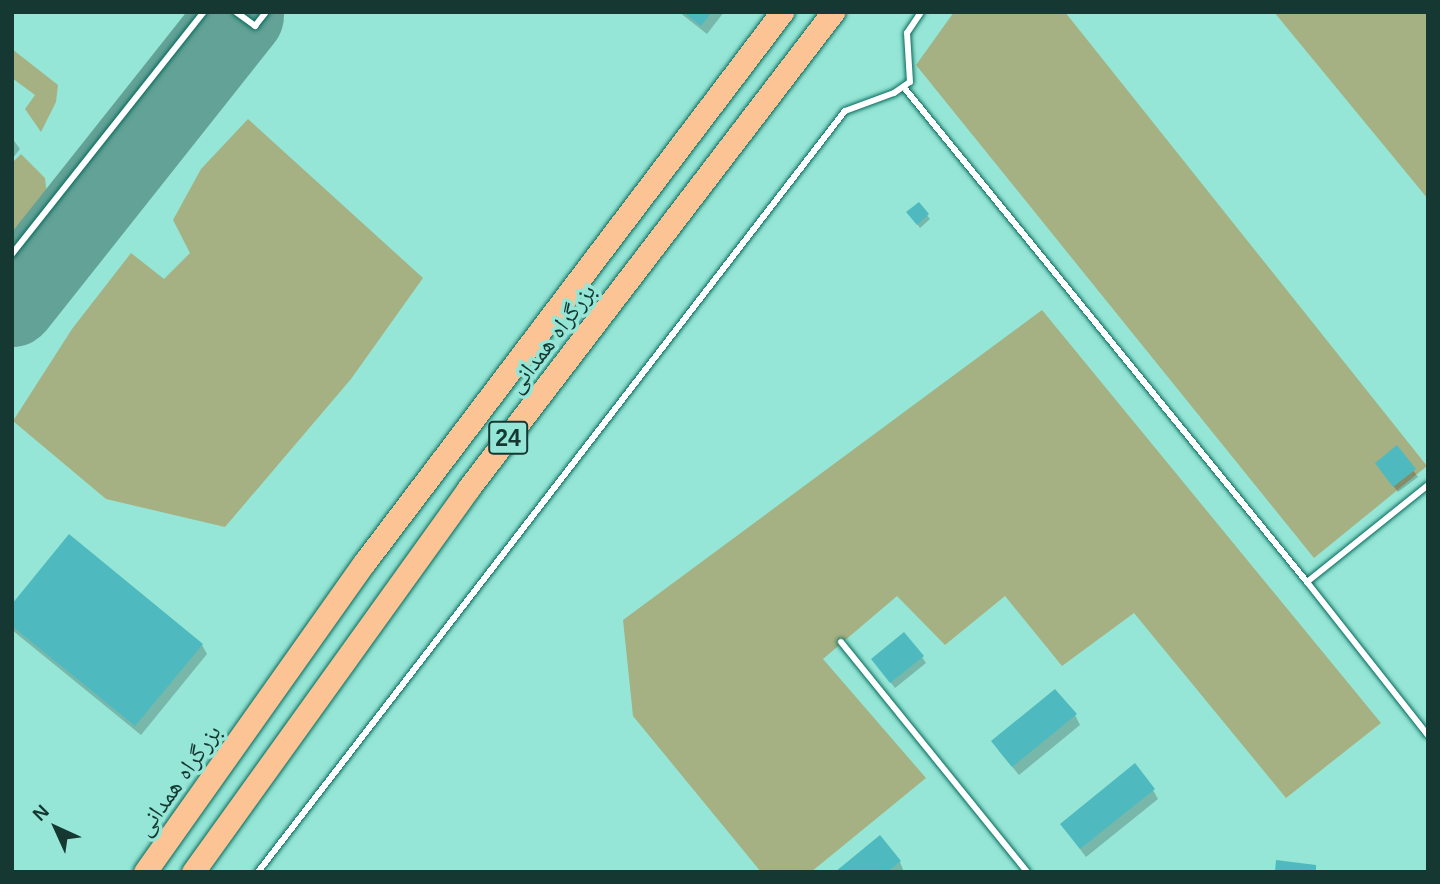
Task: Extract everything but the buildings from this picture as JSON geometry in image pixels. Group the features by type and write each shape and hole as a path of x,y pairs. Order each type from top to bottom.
{"highway":[{"name":"بزرگراه همدانی","path":"145,872 364,564 782,12"},
{"name":"بزرگراه همدانی","path":"193,872 468,489 834,12"}],"lane":[{"path":"12,254 204,12"},
{"path":"236,12 255,26 266,12"},
{"path":"258,872 845,111 894,93 910,82 907,33 921,12"},
{"path":"906,90 1307,582 1428,735"},
{"path":"1307,582 1428,485"},
{"path":"841,642 1027,872"},
{"path":"264,864 270,872"}],"green space":[{"path":"954,12 1065,12 1427,466 1314,558 916,65"},
{"path":"1274,12 1428,12 1428,199"},
{"path":"12,49 58,85 56,102 41,132 25,109 35,95 12,78"},
{"path":"248,119 423,278 351,379 225,527 106,499 13,421 72,329 131,253 164,279 190,253 173,220 201,169"},
{"path":"21,154 45,178 47,196 12,240 12,163"},
{"path":"1042,310 1381,723 1286,798 1134,613 1062,666 1005,596 945,645 897,596 823,659 926,778 811,872 761,872 633,716 623,620"}],"runway":[{"path":"12,303 240,15"}]}
